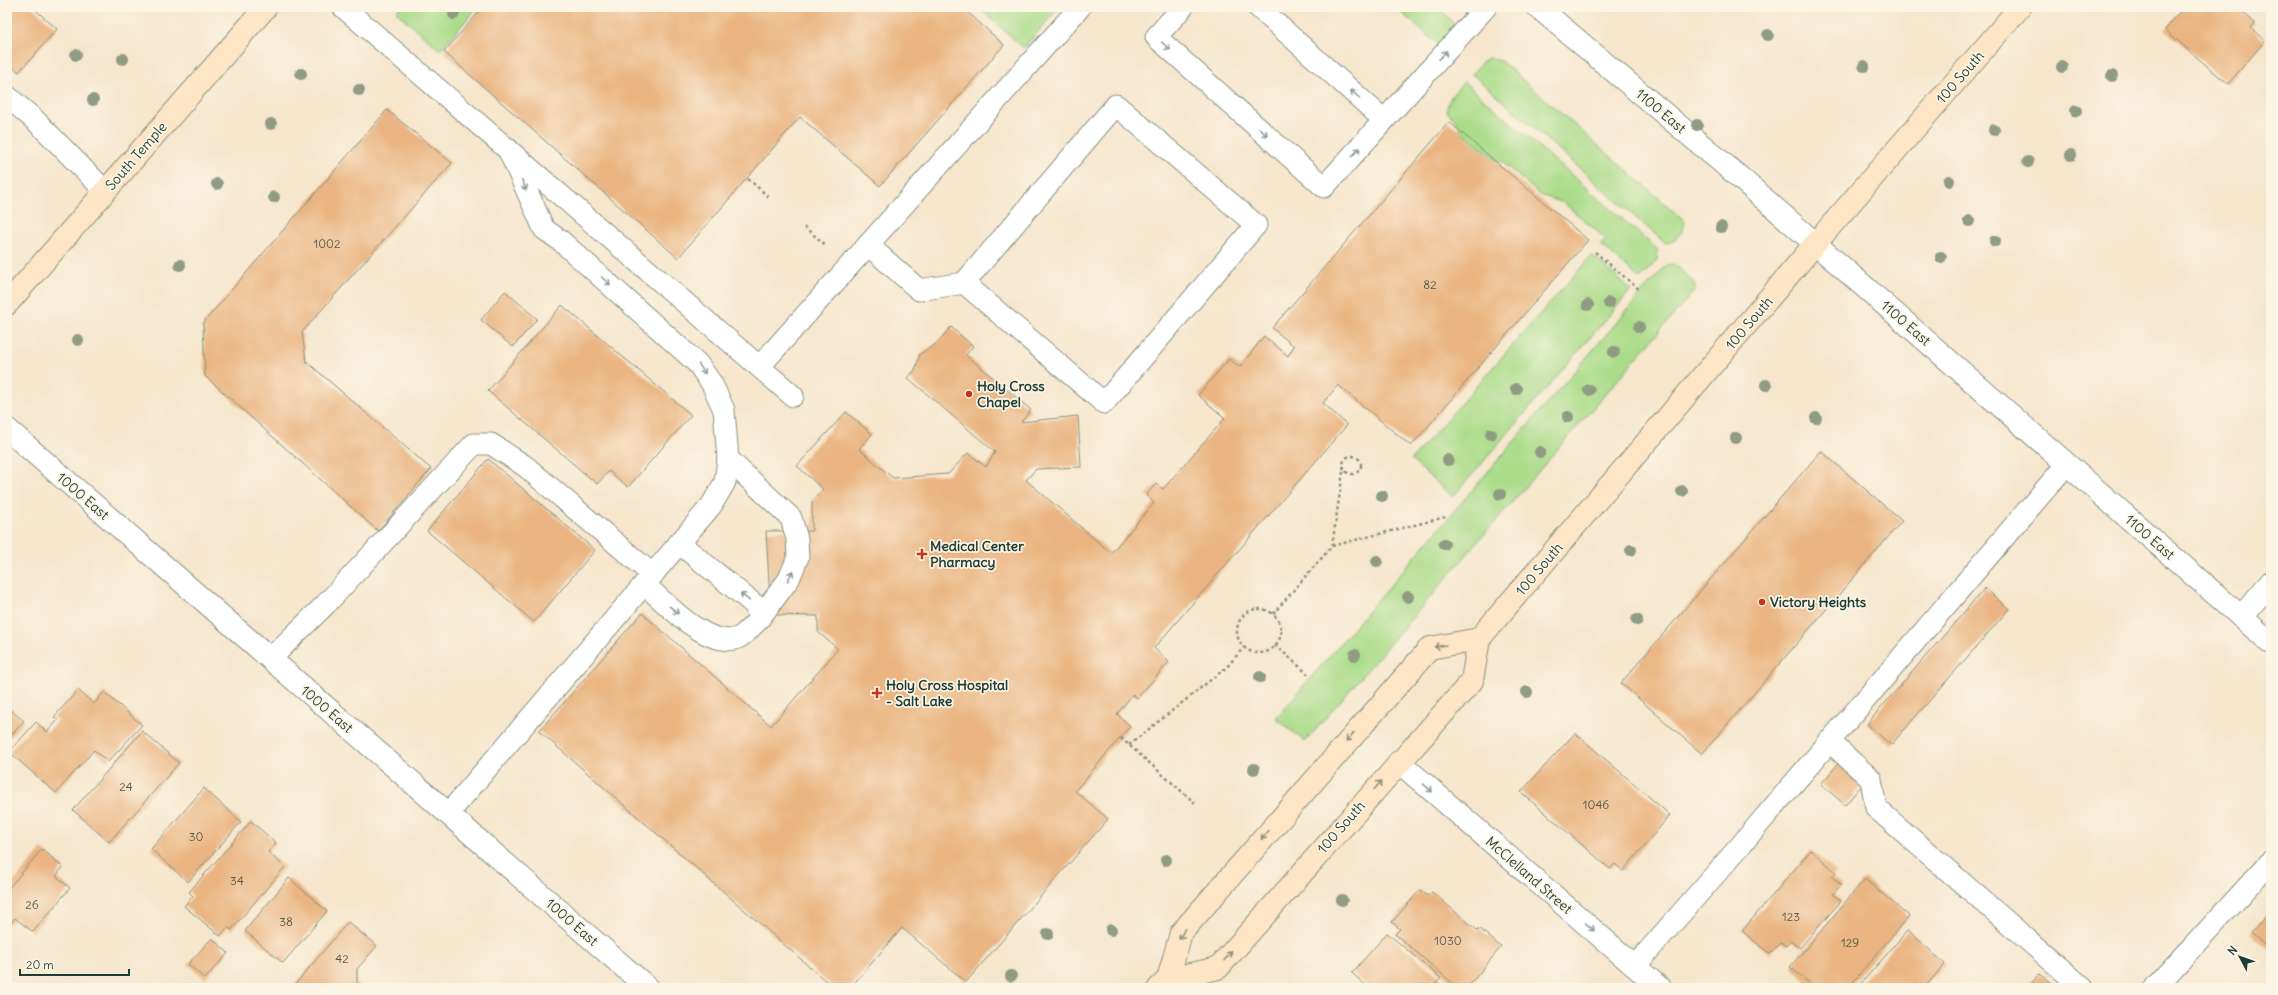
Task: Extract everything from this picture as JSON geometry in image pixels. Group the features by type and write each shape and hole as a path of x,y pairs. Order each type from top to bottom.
{"main road":[{"name":"South Temple","path":"7,304 266,7"},
{"name":"100 South","path":"1164,983 1218,968 1472,681 1479,639 2020,7"},
{"name":"100 South","path":"1164,983 1181,933 1430,648 1479,639"}],"street":[{"name":"1100 East","path":"1538,7 1816,244 2271,643"},
{"name":"1000 East","path":"7,429 648,988"},
{"path":"2241,617 2271,582"},
{"name":"McClelland Street","path":"1399,762 1660,988"}],"lane":[{"path":"343,7 793,396"},
{"path":"760,366 1080,7"},
{"path":"1183,7 1156,37 1324,187 1486,7"},
{"path":"1258,7 1384,120"},
{"path":"7,96 37,122 105,191"},
{"path":"868,245 919,290 964,283 1116,106 1256,225 1104,403 964,283"},
{"path":"448,814 711,506 725,482 728,459 724,410 712,384 698,364 561,241 544,229 508,149"},
{"path":"270,659 326,604 474,444 491,444 525,466 648,580 699,631 721,640 739,638 759,619 789,579 798,557 797,540 791,518 728,459"},
{"path":"1635,966 2067,464"},
{"path":"679,543 755,605 759,619"},
{"path":"1829,741 1871,779 1876,808 2083,988"},
{"path":"2155,988 2271,861"}],"path":[{"path":"748,179 770,198"},
{"path":"804,227 829,247"},
{"path":"1595,252 1640,290"},
{"path":"1273,614 1332,546 1344,465 1348,458 1353,456 1358,458 1361,463 1359,472 1353,474 1347,473 1344,465"},
{"path":"1332,546 1446,517"},
{"path":"1259,609 1273,614 1281,627 1281,634 1275,645 1260,653 1244,648 1238,638 1237,631 1241,618 1246,613 1259,609"},
{"path":"1275,645 1308,674"},
{"path":"1129,745 1227,666 1244,648"},
{"path":"1121,738 1195,803"}],"green space":[{"path":"400,7 478,7 440,50 396,12"},
{"path":"978,7 1059,7 1024,48"},
{"path":"1395,7 1438,7 1454,24 1454,33 1442,48"},
{"path":"1489,58 1501,61 1685,221 1683,230 1674,241 1665,243 1472,74 1483,61"},
{"path":"1464,82 1657,249 1657,260 1640,279 1601,245 1606,239 1564,203 1540,195 1501,161 1497,161 1459,129 1461,127 1447,111 1447,106 1452,95"},
{"path":"1592,255 1631,290 1453,497 1411,460"},
{"path":"1674,264 1693,281 1696,289 1305,742 1276,718 1666,265"}],"building":[{"path":"7,7 32,7 57,29 19,72 7,62"},
{"path":"483,7 962,7 1004,45 880,186 800,117 678,258 444,52"},
{"path":"2184,7 2237,7 2255,23 2251,28 2265,41 2228,84 2165,30"},
{"path":"387,110 452,163 302,332 306,361 431,469 378,531 205,376 203,323"},
{"name":"Holy Cross Hospital - Salt Lake","path":"1449,122 1588,240 1411,446 1338,385 1323,403 1347,425 1154,648 1169,662 1137,698 1133,694 1117,714 1130,726 1075,791 1108,819 966,982 902,928 850,988 834,988 539,731 642,613 771,726 838,649 818,632 818,616 771,615 766,531 812,531 812,502 823,489 797,466 846,412 872,434 859,449 893,478 948,474 968,453 986,467 995,452 908,378 915,370 920,354 936,344 951,327 973,346 966,355 1031,410 1021,422 1078,416 1081,467 1036,469 1026,480 1111,553 1154,503 1146,495 1156,484 1163,489 1225,418 1198,395 1229,359 1240,367 1264,336 1288,356 1294,346 1272,328"},
{"path":"505,291 537,319 513,347 481,320"},
{"path":"562,305 691,415 628,487 609,471 597,484 488,391"},
{"name":"Victory Heights","path":"1821,451 1902,521 1702,754 1621,683"},
{"path":"488,459 595,550 534,622 427,531"},
{"path":"1985,588 2009,609 1891,745 1867,724"},
{"path":"78,690 94,704 104,692 142,725 108,762 94,750 56,793 9,752 36,722 47,732 58,720 54,717"},
{"path":"7,707 24,721 7,740"},
{"path":"142,731 179,763 109,842 73,810"},
{"path":"1575,733 1670,815 1623,871 1615,864 1610,869 1521,792"},
{"path":"1843,758 1867,779 1845,805 1821,784"},
{"path":"204,788 241,822 188,882 151,849"},
{"path":"251,821 276,843 268,852 285,867 231,930 228,927 220,936 184,906 193,896 189,892"},
{"path":"42,849 63,867 56,876 70,888 33,932 15,918 10,925 7,922 7,890"},
{"path":"1811,850 1836,872 1832,877 1841,885 1833,894 1841,901 1800,948 1791,941 1786,946 1781,942 1770,954 1742,931"},
{"path":"289,878 327,911 283,963 245,931"},
{"path":"1865,879 1909,916 1848,988 1815,988 1790,967"},
{"path":"1420,890 1428,896 1432,892 1478,931 1479,928 1501,947 1467,988 1458,988 1395,934 1400,929 1392,922"},
{"path":"2271,910 2271,951 2251,933"},
{"path":"348,922 377,946 357,969 357,983 364,988 292,988"},
{"path":"1908,930 1945,964 1924,988 1857,988"},
{"path":"1387,933 1441,978 1432,988 1369,988 1352,973"},
{"path":"212,938 228,953 205,979 188,964"},
{"path":"2040,974 2056,988 2027,988"}],"place":[{"name":"Holy Cross Chapel","path":"969,394"},
{"name":"Medical Center Pharmacy","path":"922,554"},
{"name":"Victory Heights","path":"1762,602"},
{"name":"Holy Cross Hospital - Salt Lake","path":"877,693"}]}
